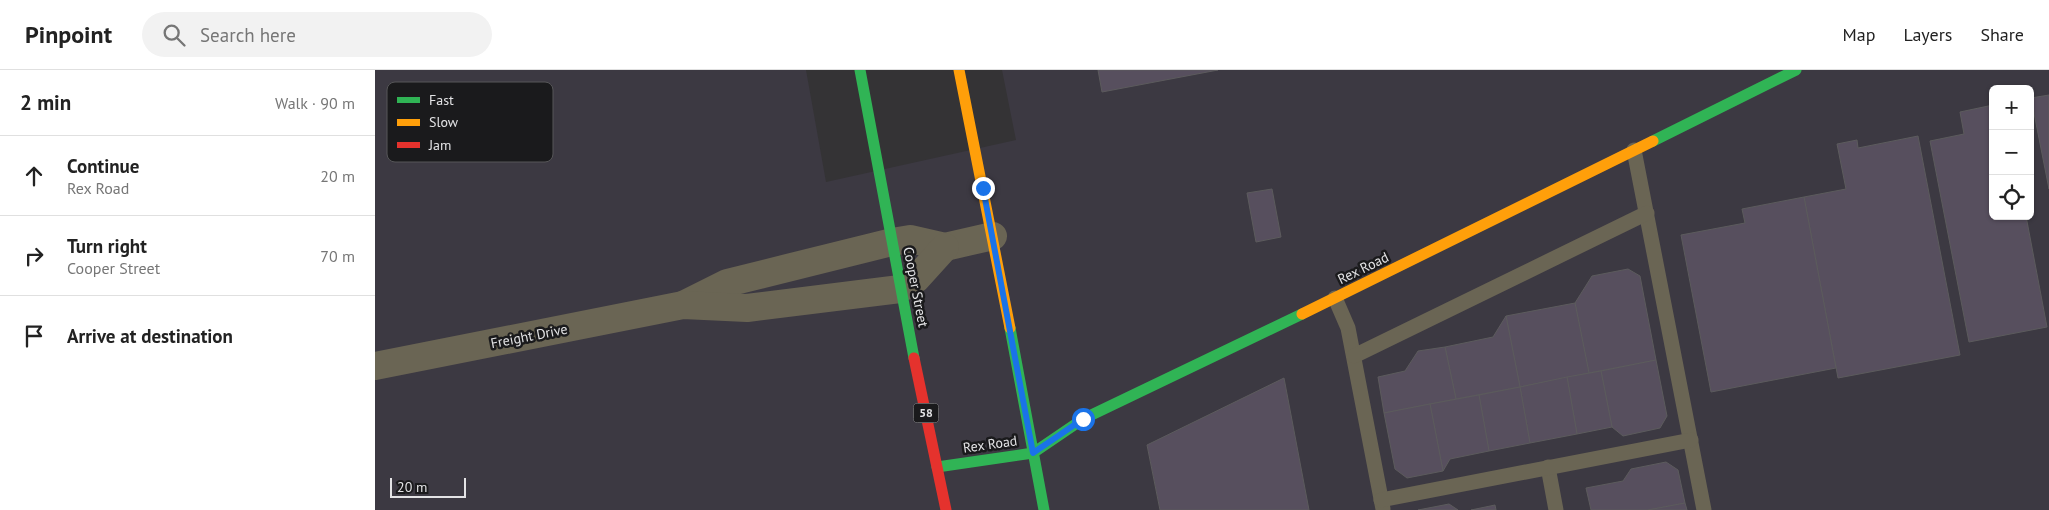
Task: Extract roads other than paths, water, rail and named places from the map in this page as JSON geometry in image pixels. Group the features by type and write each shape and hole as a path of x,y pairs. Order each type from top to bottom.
{"street":[{"name":"Cooper Street","path":"860,70 900,289 946,510"},
{"path":"959,70 993,236 1045,510"},
{"name":"Rex Road","path":"937,467 1033,453 1083,419 1335,298 1796,70"},
{"name":"Freight Drive","path":"683,305 727,283 892,242 910,240 945,247 993,236"},
{"path":"900,289 916,278 945,247"},
{"name":"Freight Drive","path":"375,366 683,305 747,308 900,289"}],"lane":[{"path":"1634,150 1704,510"},
{"path":"1354,356 1647,213"},
{"path":"1335,298 1348,328 1382,505 1548,467 1691,440"},
{"path":"1548,467 1556,510"}]}
